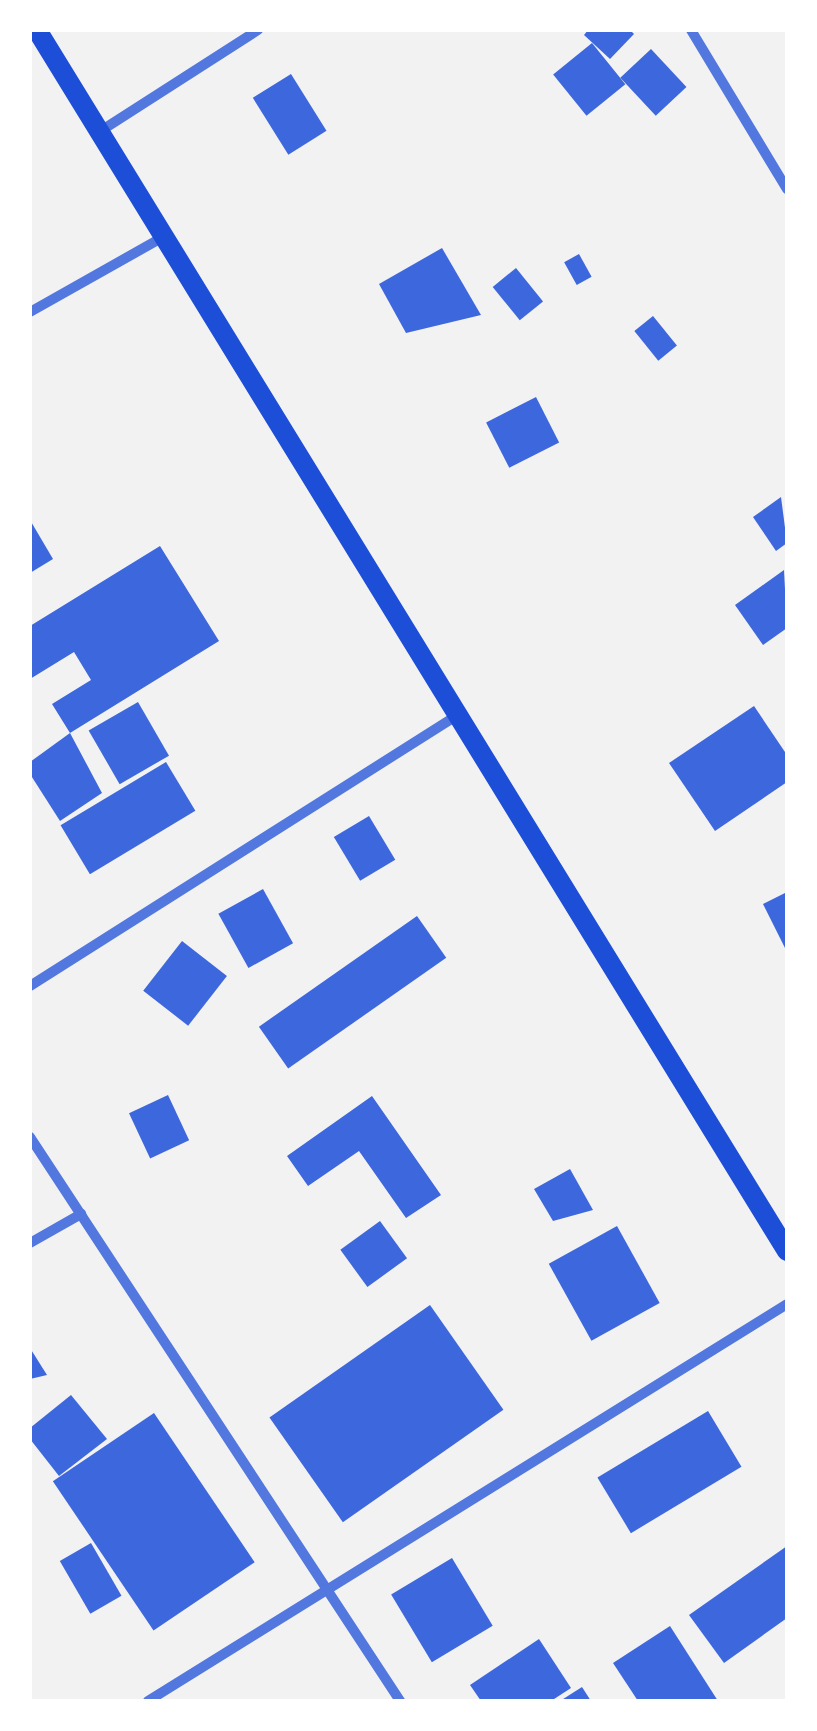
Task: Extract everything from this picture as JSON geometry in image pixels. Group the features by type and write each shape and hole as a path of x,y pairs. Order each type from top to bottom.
{"main road":[{"path":"37,30 787,1252"}],"street":[{"path":"98,132 258,30"},
{"path":"691,30 787,189"},
{"path":"30,312 162,237"},
{"path":"30,986 456,716"},
{"path":"30,1137 400,1701"},
{"path":"30,1243 81,1214"},
{"path":"148,1701 787,1304"}],"building":[{"path":"588,30 630,30 634,34 610,59 584,35"},
{"path":"592,43 625,84 586,116 553,74"},
{"path":"651,49 686,87 656,116 620,78"},
{"path":"291,74 327,131 288,155 253,98"},
{"path":"442,248 481,315 406,333 379,284"},
{"path":"579,254 592,277 577,285 564,262"},
{"path":"516,268 543,301 520,320 493,287"},
{"path":"653,316 677,346 658,361 634,331"},
{"path":"536,397 559,442 509,468 486,422"},
{"path":"781,497 787,543 776,551 753,517"},
{"path":"30,520 53,559 30,573"},
{"path":"160,546 219,641 70,733 52,704 91,680 74,652 30,679 30,626"},
{"path":"784,570 787,628 763,645 735,605"},
{"path":"138,702 169,756 120,784 89,730"},
{"path":"754,706 787,755 787,782 715,831 669,763"},
{"path":"70,733 102,793 60,821 30,774 30,762"},
{"path":"166,762 195,811 90,874 61,825"},
{"path":"369,816 395,860 360,881 334,837"},
{"path":"263,889 293,943 248,968 218,914"},
{"path":"787,892 787,952 763,904"},
{"path":"417,916 446,958 288,1068 259,1027"},
{"path":"182,941 227,976 188,1026 143,991"},
{"path":"168,1095 189,1140 150,1158 129,1113"},
{"path":"372,1096 441,1195 406,1218 359,1151 308,1186 287,1156"},
{"path":"570,1169 593,1210 553,1221 534,1189"},
{"path":"380,1221 407,1258 367,1287 340,1250"},
{"path":"617,1226 660,1303 591,1341 549,1264"},
{"path":"430,1305 503,1410 343,1522 269,1417"},
{"path":"30,1348 47,1375 30,1379"},
{"path":"71,1395 107,1439 59,1476 30,1439 30,1428"},
{"path":"708,1411 741,1467 631,1533 597,1477"},
{"path":"154,1413 255,1562 154,1630 53,1481"},
{"path":"91,1543 122,1596 90,1614 60,1561"},
{"path":"787,1546 787,1618 724,1663 689,1615"},
{"path":"452,1558 493,1626 432,1662 391,1595"},
{"path":"670,1626 718,1701 638,1701 613,1663"},
{"path":"539,1639 571,1688 551,1701 481,1701 470,1685"},
{"path":"582,1687 591,1701 560,1701"}]}
